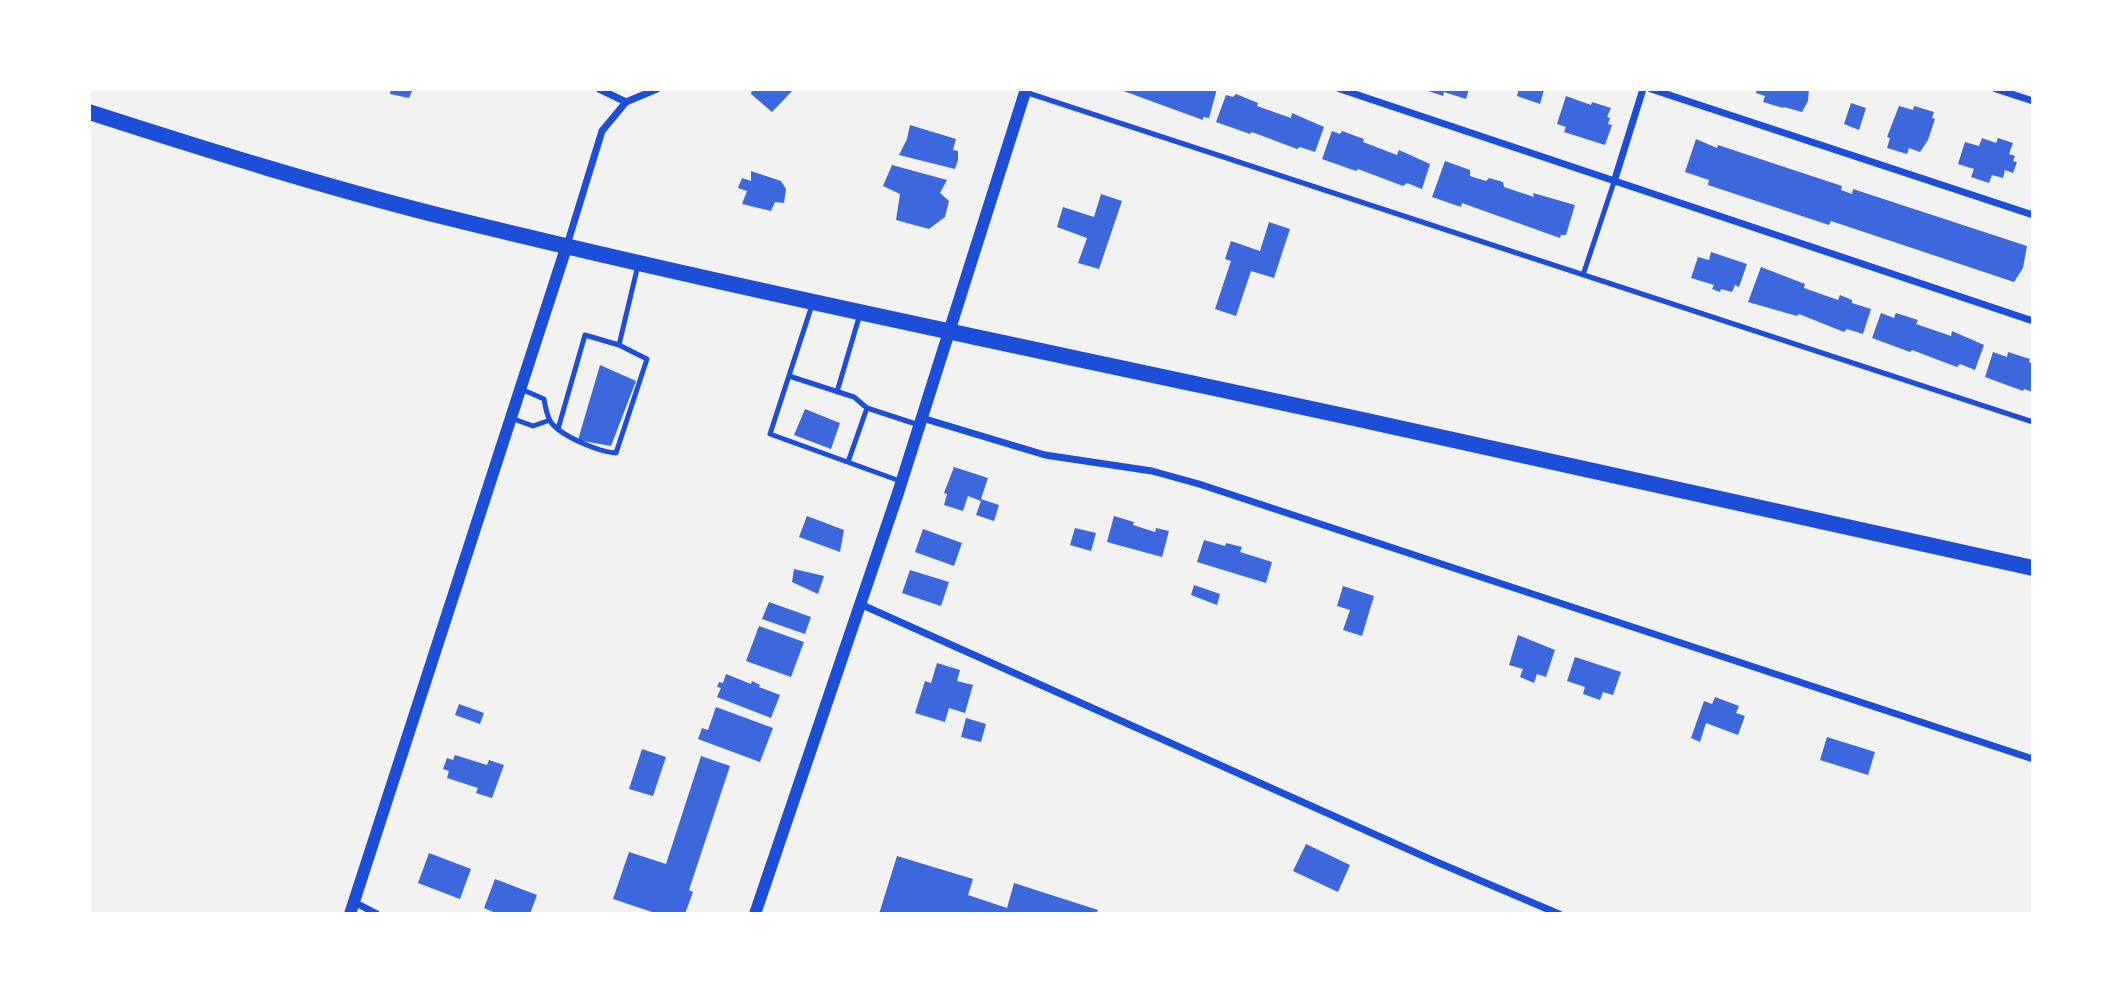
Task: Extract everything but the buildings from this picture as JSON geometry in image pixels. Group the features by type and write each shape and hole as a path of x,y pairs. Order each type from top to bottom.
{"main road":[{"path":"89,112 249,163 443,216 639,262 813,302 1497,448 1637,482 2033,568"}],"street":[{"path":"599,89 626,102"},
{"path":"377,914 352,908 602,131 626,102 657,89"},
{"path":"1340,89 2033,321"},
{"path":"1614,182 1643,89"},
{"path":"1651,89 2033,215"},
{"path":"1996,89 2033,101"},
{"path":"755,914 921,422 1026,91"},
{"path":"921,422 1045,455 1152,471 1199,484 2033,759"},
{"path":"859,604 1559,914"}],"lane":[{"path":"1026,91 2033,422"},
{"path":"1583,275 1614,182"},
{"path":"619,345 639,262"},
{"path":"813,302 770,434 901,482"},
{"path":"837,392 860,312"},
{"path":"521,389 544,399 550,420 558,429 606,453 616,453 647,359 619,345 585,335 558,429"},
{"path":"789,376 854,397 867,408 921,422"},
{"path":"848,462 867,408"},
{"path":"511,418 533,426 550,420"}]}
